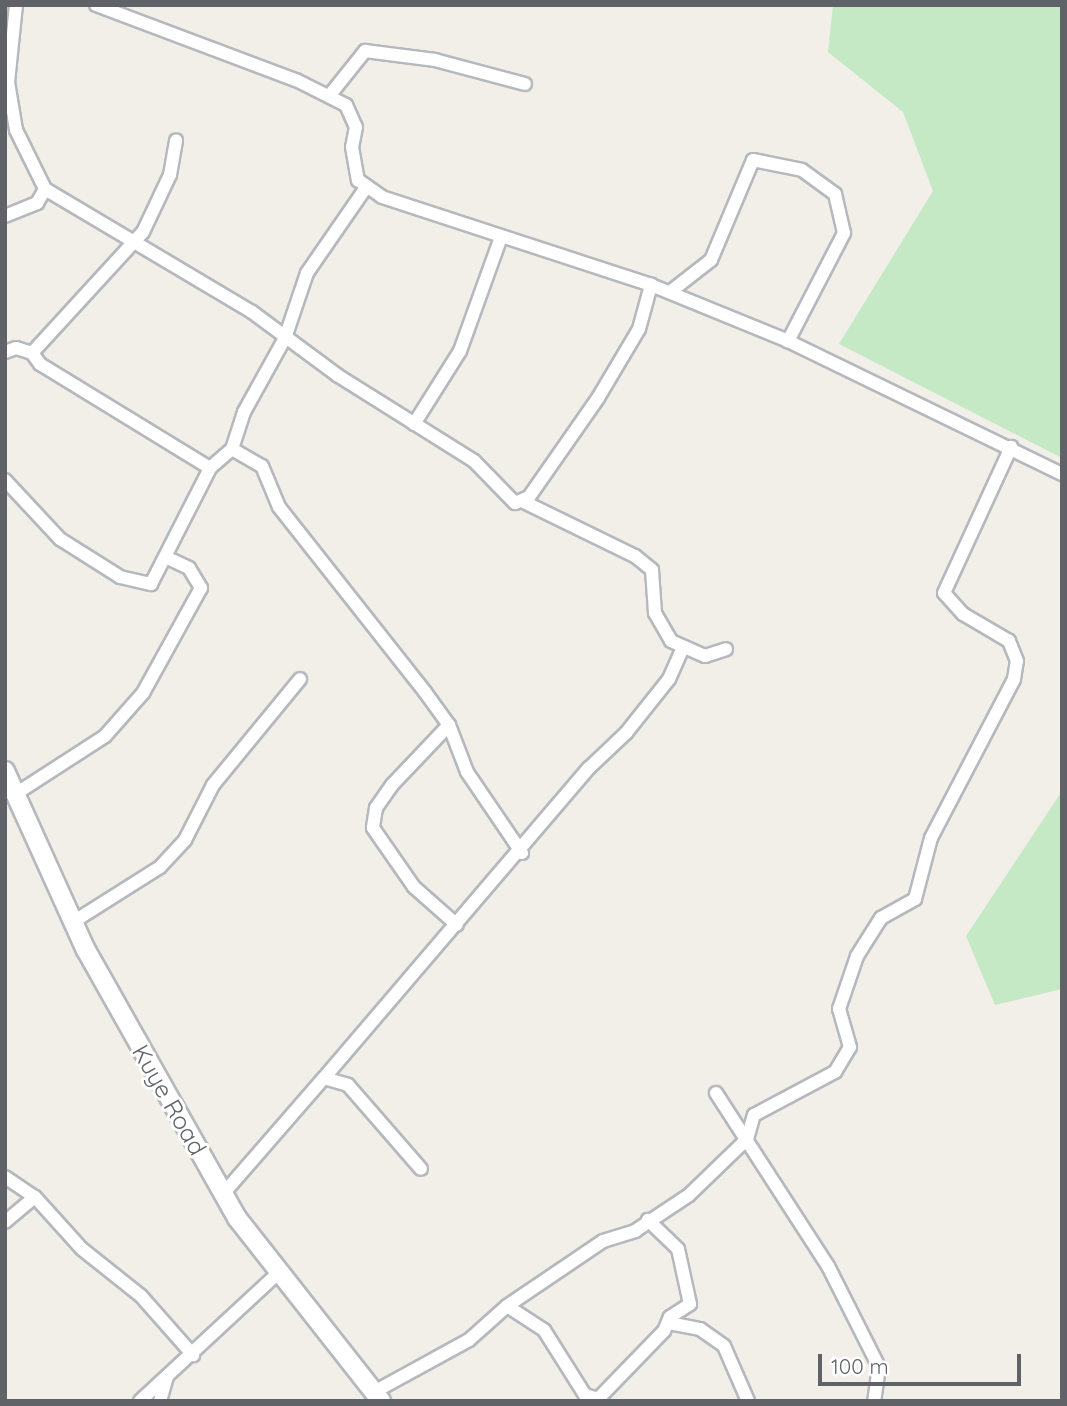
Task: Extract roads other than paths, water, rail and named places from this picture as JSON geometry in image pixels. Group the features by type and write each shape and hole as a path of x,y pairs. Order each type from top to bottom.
{"street":[{"path":"16,5 6,82 16,130 45,189 133,239 474,461 515,503 522,501 566,449 598,398 639,329 651,285"},
{"path":"96,5 329,96 354,114 352,166 365,189 500,240 670,292 788,341 1062,474"},
{"path":"329,96 365,51 435,60 525,84"},
{"path":"32,353 68,319 133,239 143,232 163,192 176,141"},
{"path":"670,292 711,260 752,160 802,170 835,194 844,233 788,341"},
{"path":"5,216 37,203 45,189"},
{"path":"5,480 51,532 120,577 150,584 168,558 210,468 232,449 244,412 285,338 307,273 365,189"},
{"path":"414,424 460,351 500,240"},
{"path":"5,352 16,348 32,353 40,364 210,468"},
{"path":"377,1396 469,1340 507,1306 603,1241 635,1231 690,1195 747,1139 754,1115 835,1072 850,1046 839,1009 857,956 881,918 915,899 932,838 1014,679 1017,661 1009,641 963,614 944,593 1010,447"},
{"path":"232,449 262,466 279,507 449,726 467,772 522,853"},
{"path":"522,501 635,556 652,570 662,631 683,647 705,656 726,649"},
{"path":"17,793 105,736 148,684 201,588 189,568 168,558"},
{"path":"223,1195 656,696 683,647"},
{"path":"73,922 159,867 185,840 213,785 300,679"},
{"path":"449,726 392,785 376,808 373,828 414,887 457,925"},
{"name":"Kuye Road","path":"5,771 73,922 223,1195 277,1274 377,1396"},
{"path":"324,1078 348,1085 421,1169"},
{"path":"716,1093 822,1255 878,1367 874,1401"},
{"path":"5,1177 35,1197 82,1249 141,1296 193,1355"},
{"path":"5,1223 35,1197"},
{"path":"507,1306 544,1330 593,1400 607,1394 669,1323 690,1304 687,1276 678,1249 648,1220"},
{"path":"140,1401 193,1355 277,1274"},
{"path":"669,1323 700,1329 724,1346 748,1401"},
{"path":"160,1401 167,1376"}]}
